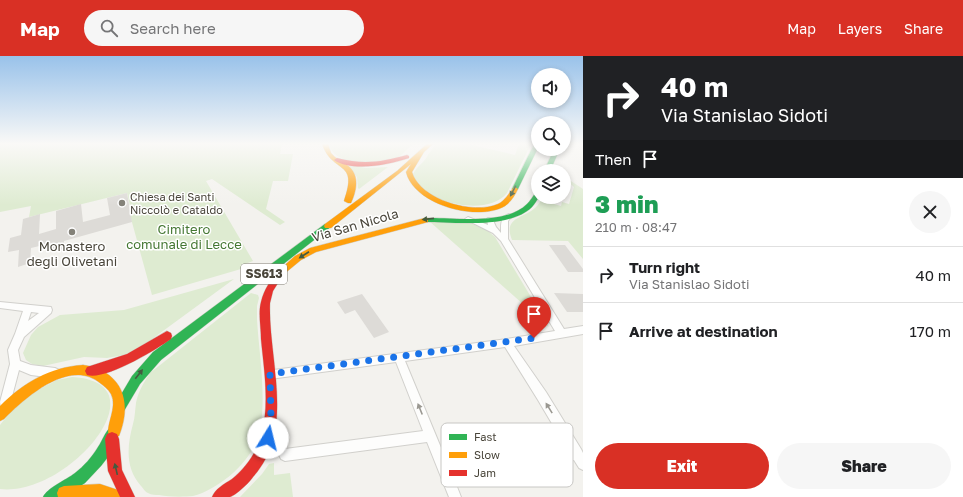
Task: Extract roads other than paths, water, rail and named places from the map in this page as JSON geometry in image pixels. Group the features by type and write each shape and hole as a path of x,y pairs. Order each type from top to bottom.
{"main road":[{"path":"343,165 349,170 354,179 354,186 348,201"},
{"path":"357,165 377,166 384,165"},
{"path":"348,201 396,165"},
{"name":"SS613","path":"120,407 130,387 142,370 157,356 399,172 406,165"},
{"path":"413,165 410,172 413,184 419,190 428,196 452,205 478,209 493,208 502,205 510,196 526,165"},
{"name":"SS613","path":"90,371 111,367 132,359 150,349 304,236 348,201"},
{"name":"Via San Nicola","path":"219,497 249,473 260,458 268,438 271,418 270,374 265,306 266,299 274,280 304,254 419,220 437,218 490,219 509,216 531,204"},
{"path":"0,414 19,395 39,382 72,370 90,371 107,378 116,391 120,407 117,424 112,438 101,457 83,476 59,493 50,497"},
{"path":"112,438 115,471 128,497"},
{"path":"59,493 100,491 119,497"}],"street":[{"path":"504,239 503,230 505,220 509,216"},
{"path":"467,219 481,224 504,239 561,333"},
{"path":"490,219 503,230"},
{"path":"490,219 490,223 496,233"},
{"path":"0,305 48,310 20,334"},
{"path":"0,414 8,398 15,364 13,350 20,334 28,308"},
{"path":"270,374 507,343 583,330"},
{"path":"507,343 558,423"},
{"path":"399,358 441,461"},
{"path":"15,364 31,370 58,374"},
{"path":"285,455 431,436"},
{"path":"573,447 583,464"},
{"path":"573,454 577,453"},
{"path":"451,487 455,497"}],"place":[{"name":"Chiesa dei Santi Niccolò e Cataldo","path":"122,203"},
{"name":"Monastero degli Olivetani","path":"72,232"}],"park label":[{"name":"Cimitero comunale di Lecce","path":"184,236"}]}
